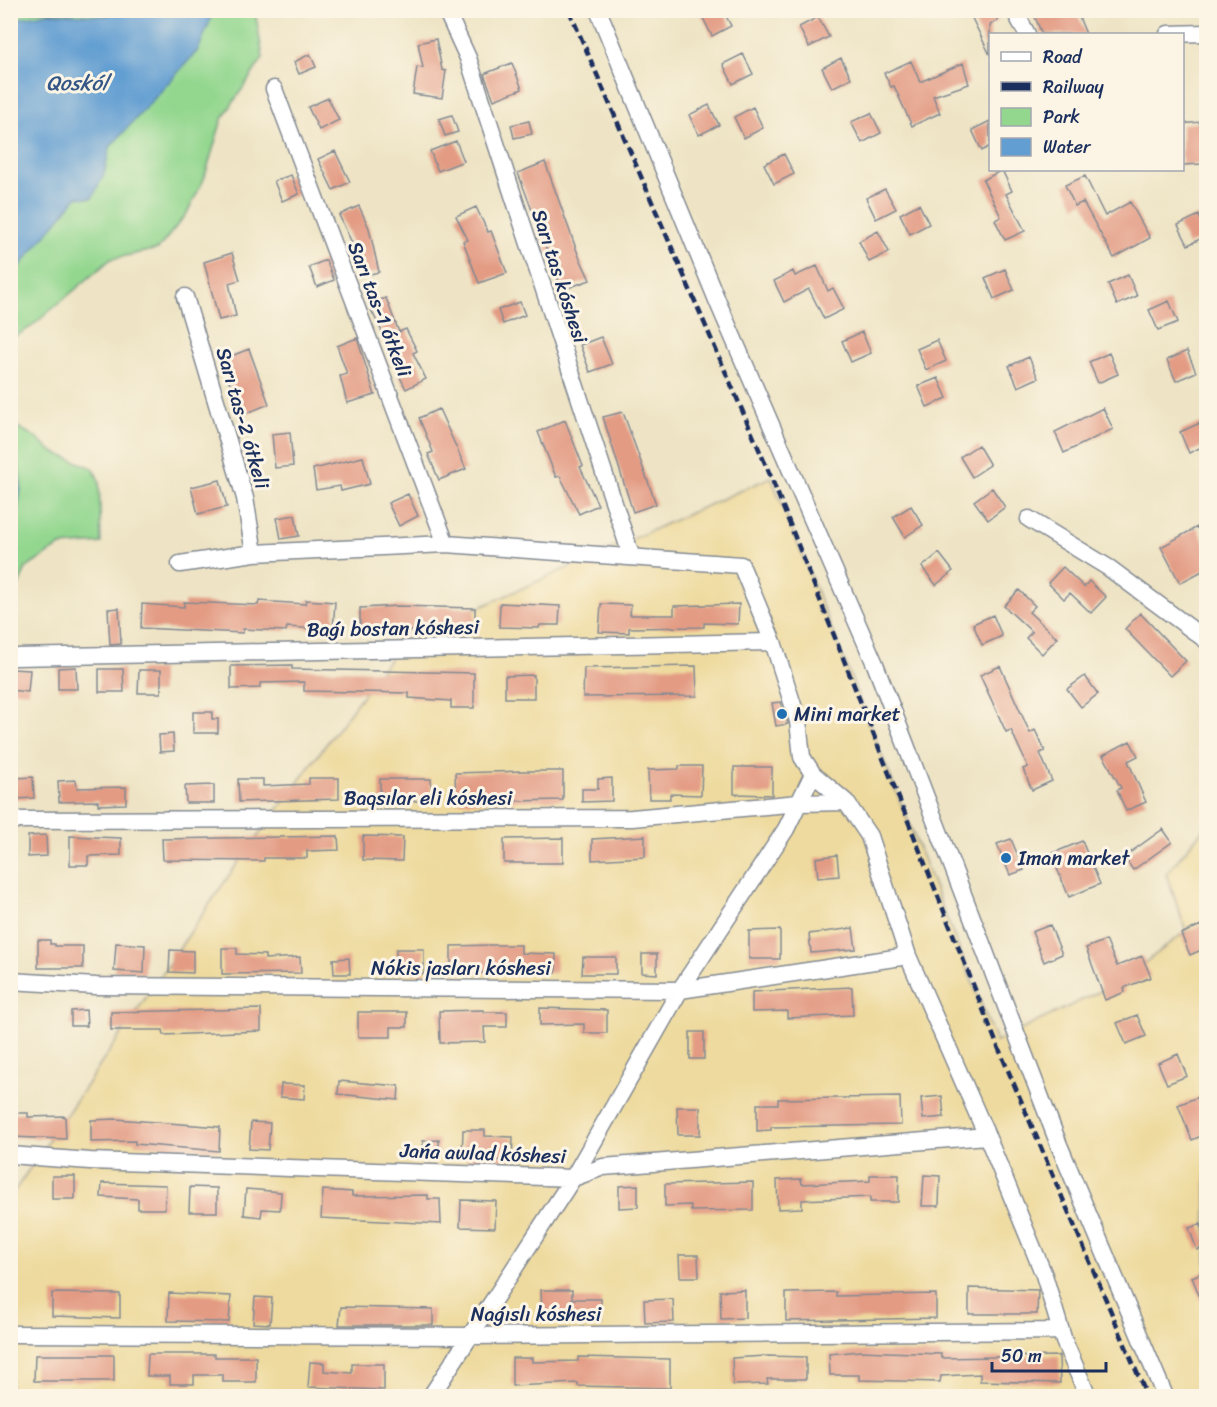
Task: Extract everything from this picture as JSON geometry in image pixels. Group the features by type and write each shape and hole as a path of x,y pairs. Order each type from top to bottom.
{"street":[{"name":"Sarı tas kóshesi","path":"446,10 468,58 599,464 632,555"},
{"path":"598,10 719,305 875,664 1059,1145 1165,1396"},
{"path":"1014,10 1026,33"},
{"path":"1184,34 1206,33"},
{"name":"Sarı tas-1 ótkeli","path":"274,89 446,543"},
{"name":"Sarı tas-2 ótkeli","path":"185,297 245,498 254,553"},
{"path":"1029,519 1109,568 1206,640"},
{"path":"180,564 254,553 446,543 632,555 741,565 773,642 798,721 802,757 813,774 846,802 869,836 908,956 987,1136 1044,1275 1061,1331 1088,1396"},
{"name":"Baǵı bostan kóshesi","path":"15,657 773,642"},
{"path":"431,1396 573,1178 680,990 786,829 813,774"},
{"name":"Baqsılar eli kóshesi","path":"10,820 632,818 799,803 846,802"},
{"name":"Nókis jasları kóshesi","path":"10,981 96,986 680,990 908,956"},
{"name":"Jańa awlad kóshesi","path":"10,1155 90,1161 573,1178 603,1167 987,1136"},
{"name":"Naǵıslı kóshesi","path":"10,1334 472,1336 1061,1331"}],"green space":[{"path":"10,11 117,11 105,16 11,20"},
{"path":"214,11 255,11 263,58 222,119 204,179 187,213 158,249 111,259 31,327 11,339 10,277 77,197 104,174 110,147 198,50"},
{"path":"11,424 32,435 53,452 93,468 99,481 101,543 60,546 26,568 11,604 11,552 21,487 18,464 11,458"}],"sand":[{"path":"771,477 996,1042 1121,981 1186,931 1166,874 1206,826 1206,1396 11,1396 11,1196 232,871 402,642"}],"water":[{"name":"Qoskól","path":"117,11 214,11 198,50 110,147 104,174 92,198 77,197 11,277 11,20 49,13 105,16"},
{"path":"11,458 18,463 21,487 11,552"}],"building":[{"path":"699,10 723,10 731,26 712,36"},
{"path":"968,10 993,10 998,21 990,25 989,53"},
{"path":"1032,10 1076,10 1086,33 1042,33"},
{"path":"818,17 829,37 809,47 799,27"},
{"path":"436,39 442,70 446,71 442,98 413,94 417,67 423,68 418,43"},
{"path":"310,54 316,67 299,74 294,62"},
{"path":"743,54 753,74 733,84 723,64"},
{"path":"841,58 851,78 832,88 822,68"},
{"path":"911,61 920,82 963,63 969,84 933,96 940,113 912,126 894,86 891,87 884,73"},
{"path":"512,63 522,89 494,100 484,74"},
{"path":"328,98 339,120 319,130 308,107"},
{"path":"709,105 719,125 699,135 689,115"},
{"path":"753,107 763,128 744,138 734,117"},
{"path":"871,113 881,133 862,143 851,122"},
{"path":"452,115 458,132 445,136 439,119"},
{"path":"529,121 532,134 514,138 511,125"},
{"path":"989,122 989,147 982,151 972,130"},
{"path":"1200,122 1203,164 1184,165 1184,124"},
{"path":"456,141 464,161 438,171 430,151"},
{"path":"335,151 350,182 333,190 318,159"},
{"path":"784,154 794,174 774,184 764,164"},
{"path":"545,162 578,254 590,280 562,290 518,173"},
{"path":"1002,171 1012,191 1006,194 1025,231 1005,240 995,220 1001,217 983,180"},
{"path":"291,175 299,194 282,201 274,181"},
{"path":"1085,176 1105,216 1130,202 1150,238 1114,258 1083,202 1075,206 1065,185"},
{"path":"885,189 896,209 876,219 866,198"},
{"path":"919,204 929,224 910,234 900,214"},
{"path":"359,206 369,228 379,272 361,276 353,245 339,215"},
{"path":"476,207 488,232 491,231 507,273 479,283 463,241 468,240 456,216"},
{"path":"1199,215 1206,236 1188,245 1178,225"},
{"path":"878,231 889,252 869,262 859,241"},
{"path":"232,253 240,280 229,283 236,316 219,320 204,262"},
{"path":"326,260 334,280 317,287 309,267"},
{"path":"817,266 828,291 833,288 844,309 824,319 809,289 784,302 774,281 793,271 795,276"},
{"path":"1005,269 1014,290 994,299 985,278"},
{"path":"1128,275 1137,296 1117,305 1108,284"},
{"path":"386,298 399,332 406,329 417,351 413,353 426,379 406,389 395,367 399,365 368,304"},
{"path":"1169,301 1178,322 1158,330 1149,310"},
{"path":"520,302 525,315 503,324 498,310"},
{"path":"862,332 871,353 851,362 842,341"},
{"path":"601,337 612,364 590,372 580,345"},
{"path":"357,338 375,395 347,403 340,376 347,374 337,346"},
{"path":"937,340 946,361 926,370 917,349"},
{"path":"249,349 269,404 242,415 221,360"},
{"path":"1187,351 1196,372 1176,381 1167,360"},
{"path":"1109,353 1118,374 1098,383 1089,362"},
{"path":"1029,357 1038,378 1018,387 1009,366"},
{"path":"938,378 947,398 927,407 918,386"},
{"path":"1103,408 1113,429 1064,453 1055,432"},
{"path":"439,409 466,469 439,480 428,454 433,452 419,418"},
{"path":"623,412 656,504 633,512 603,417"},
{"path":"565,420 583,466 580,467 598,505 579,514 560,476 556,477 538,432"},
{"path":"1200,423 1206,438 1206,445 1189,453 1180,432"},
{"path":"290,432 293,466 275,468 272,434"},
{"path":"978,445 990,465 972,477 960,457"},
{"path":"363,457 370,484 341,491 340,486 316,490 313,469"},
{"path":"220,480 227,507 198,514 191,487"},
{"path":"992,488 1005,507 988,520 974,501"},
{"path":"408,494 418,516 399,526 388,503"},
{"path":"911,506 923,525 905,537 893,517"},
{"path":"295,515 299,536 281,539 277,518"},
{"path":"1197,527 1206,545 1206,569 1180,583 1161,547"},
{"path":"939,553 953,571 936,585 922,567"},
{"path":"1063,567 1084,587 1089,581 1106,597 1091,613 1070,593 1064,599 1048,583"},
{"path":"1019,590 1035,606 1029,612 1057,638 1042,654 1026,638 1032,632 1004,606"},
{"path":"306,600 335,602 333,630 287,627 286,631 243,629 243,633 141,628 142,604 184,607 184,602 258,605 259,601 305,604"},
{"path":"500,603 560,606 559,625 540,625 539,628 499,627"},
{"path":"601,604 631,605 630,615 674,615 674,606 739,604 738,624 704,623 704,627 629,628 629,633 599,632"},
{"path":"398,606 475,608 475,631 360,631 360,608"},
{"path":"119,608 121,644 110,645 108,609"},
{"path":"1140,613 1186,661 1170,676 1125,629"},
{"path":"993,615 1002,636 982,645 973,624"},
{"path":"292,665 292,669 474,673 474,708 451,708 451,701 409,698 409,693 304,691 304,682 260,683 260,688 231,689 231,666"},
{"path":"696,666 697,696 583,697 584,668"},
{"path":"1000,666 1030,733 1035,730 1045,751 1040,753 1052,781 1032,790 1023,769 1028,767 1011,730 1006,732 980,675"},
{"path":"76,667 77,689 58,689 58,668"},
{"path":"11,669 30,670 28,692 10,690"},
{"path":"99,669 123,669 124,692 99,692"},
{"path":"139,670 161,670 161,693 138,693"},
{"path":"534,675 534,698 505,698 505,676"},
{"path":"1085,676 1098,694 1081,707 1067,689"},
{"path":"781,702 788,724 776,726 772,703"},
{"path":"193,712 212,712 212,719 218,719 218,733 193,733"},
{"path":"173,734 174,751 160,752 159,735"},
{"path":"1130,741 1138,756 1128,761 1146,802 1126,811 1117,790 1121,788 1103,755"},
{"path":"679,766 702,766 701,795 670,794 670,799 649,799 648,770 679,769"},
{"path":"734,767 772,767 772,795 734,794"},
{"path":"563,771 563,800 456,802 455,773"},
{"path":"33,777 34,798 15,799 15,778"},
{"path":"309,778 339,778 339,799 239,802 238,779 263,779 263,786 309,784"},
{"path":"612,778 612,801 582,802 582,789 598,789 598,779"},
{"path":"380,779 431,779 432,801 380,801"},
{"path":"76,780 77,788 126,787 126,804 98,805 98,801 59,802 58,781"},
{"path":"214,785 214,803 186,803 185,786"},
{"path":"1163,829 1172,842 1133,870 1124,857"},
{"path":"46,835 47,856 28,857 28,836"},
{"path":"70,836 121,838 121,855 88,856 88,865 70,865"},
{"path":"338,836 339,850 307,851 307,858 264,858 264,861 163,860 162,839"},
{"path":"363,836 403,837 402,861 363,860"},
{"path":"645,836 645,857 592,860 592,839"},
{"path":"563,838 563,863 504,863 504,839"},
{"path":"1011,839 1024,870 1010,875 997,844"},
{"path":"1082,841 1100,884 1069,897 1051,854"},
{"path":"837,855 839,876 818,878 816,858"},
{"path":"1050,925 1062,954 1044,962 1032,932"},
{"path":"1201,925 1206,938 1206,948 1190,955 1181,934"},
{"path":"853,928 856,949 811,953 809,934"},
{"path":"780,930 780,959 749,959 749,931"},
{"path":"38,940 50,940 50,944 55,944 55,946 83,946 83,968 38,968"},
{"path":"1106,940 1117,966 1142,956 1151,977 1124,988 1125,992 1105,1000 1086,948"},
{"path":"116,943 145,945 144,973 114,971"},
{"path":"521,945 521,953 556,954 556,973 451,973 451,946"},
{"path":"222,948 237,948 237,954 265,955 265,959 300,957 301,973 222,974"},
{"path":"396,949 424,949 424,974 396,973"},
{"path":"170,950 193,951 193,973 169,972"},
{"path":"642,954 657,954 657,974 642,973"},
{"path":"583,957 616,957 616,974 582,974"},
{"path":"349,958 350,974 334,974 333,959"},
{"path":"852,987 853,1015 787,1018 787,1011 752,1012 752,992"},
{"path":"540,1008 607,1010 607,1033 584,1033 584,1024 540,1025"},
{"path":"261,1009 261,1031 164,1035 163,1030 111,1030 111,1012"},
{"path":"86,1010 87,1026 71,1026 71,1011"},
{"path":"484,1010 484,1012 507,1012 507,1027 484,1027 485,1042 440,1043 439,1011"},
{"path":"358,1012 407,1012 407,1027 391,1027 391,1037 358,1037"},
{"path":"1137,1015 1146,1036 1126,1044 1117,1023"},
{"path":"690,1032 704,1032 704,1059 690,1059"},
{"path":"1178,1054 1187,1076 1167,1084 1158,1063"},
{"path":"339,1081 399,1086 398,1100 338,1094"},
{"path":"281,1084 305,1085 304,1099 280,1097"},
{"path":"942,1096 944,1117 923,1119 921,1098"},
{"path":"900,1097 901,1125 771,1127 771,1130 757,1131 757,1104 778,1104 778,1099"},
{"path":"1198,1097 1206,1116 1206,1134 1192,1140 1178,1105"},
{"path":"677,1107 700,1107 700,1135 678,1135"},
{"path":"10,1113 28,1113 28,1117 65,1116 66,1139 10,1137"},
{"path":"116,1119 220,1127 219,1151 135,1144 135,1141 91,1142 91,1120"},
{"path":"251,1122 270,1123 268,1150 249,1149"},
{"path":"463,1130 485,1130 485,1136 513,1137 512,1161 462,1159"},
{"path":"439,1140 439,1156 424,1157 423,1141"},
{"path":"870,1175 899,1175 898,1202 870,1202 870,1197 802,1200 802,1208 778,1209 777,1180 801,1179 802,1184 870,1181"},
{"path":"924,1175 940,1176 939,1206 922,1206"},
{"path":"52,1176 75,1176 75,1199 52,1199"},
{"path":"753,1182 753,1210 691,1211 691,1205 665,1206 665,1184"},
{"path":"102,1183 166,1185 165,1209 138,1209 138,1199 101,1197"},
{"path":"638,1185 638,1207 619,1208 619,1186"},
{"path":"190,1187 217,1188 217,1212 189,1212"},
{"path":"246,1189 281,1192 280,1210 262,1209 261,1217 244,1215"},
{"path":"323,1190 352,1192 352,1196 428,1195 428,1199 440,1199 441,1224 321,1218"},
{"path":"461,1200 496,1201 495,1228 460,1227"},
{"path":"1201,1224 1206,1247 1197,1250 1189,1228"},
{"path":"679,1255 698,1255 699,1277 680,1277"},
{"path":"1206,1271 1206,1313 1192,1277"},
{"path":"969,1288 1038,1290 1037,1314 969,1314"},
{"path":"541,1290 572,1290 572,1299 601,1299 601,1321 582,1322 582,1318 542,1319"},
{"path":"745,1290 745,1318 721,1319 720,1291"},
{"path":"836,1292 836,1296 936,1294 936,1318 786,1321 786,1293"},
{"path":"52,1293 120,1294 120,1318 52,1316"},
{"path":"169,1293 231,1296 229,1322 168,1321"},
{"path":"255,1297 272,1298 270,1324 253,1323"},
{"path":"673,1299 674,1322 645,1323 644,1300"},
{"path":"341,1307 433,1309 433,1325 339,1325"},
{"path":"860,1351 941,1354 941,1358 1059,1356 1060,1383 980,1381 980,1374 941,1376 940,1382 859,1380 859,1375 830,1375 829,1354"},
{"path":"148,1354 215,1354 215,1357 256,1357 256,1382 223,1382 223,1375 194,1375 194,1384 170,1384 170,1376 147,1376"},
{"path":"35,1355 114,1355 114,1381 34,1381"},
{"path":"578,1357 670,1359 670,1388 578,1386 578,1383 512,1386 512,1358 532,1358 532,1362 578,1361"},
{"path":"806,1357 806,1379 767,1379 768,1384 733,1385 732,1358"},
{"path":"310,1362 324,1363 324,1371 352,1373 352,1364 384,1364 384,1390 308,1387"}],"railway":[{"path":"569,10 771,477 996,1042 1147,1396"}],"place":[{"name":"Mini market","path":"782,714"},
{"name":"Iman market","path":"1006,858"}]}
